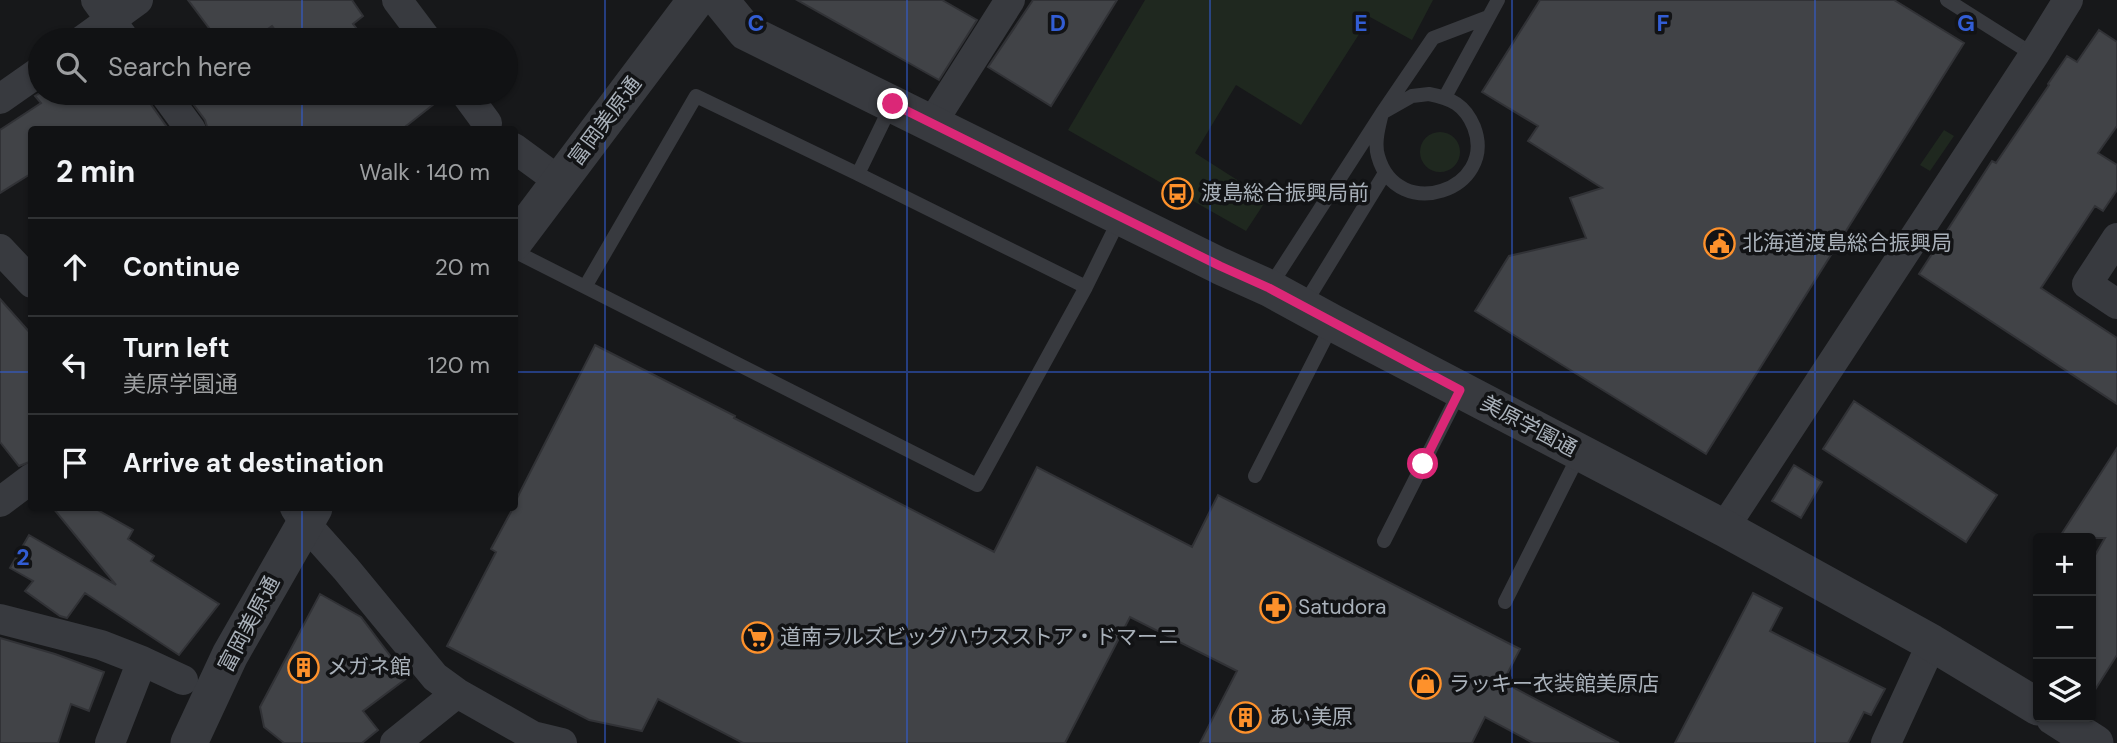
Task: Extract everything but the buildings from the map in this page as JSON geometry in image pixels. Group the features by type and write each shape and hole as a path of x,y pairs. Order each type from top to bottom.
{"street":[{"path":"111,20 138,0"},
{"path":"397,0 418,28"},
{"name":"富岡美原通","path":"518,237 696,0"},
{"name":"美原学園通","path":"720,0 746,32 1269,288 1724,528 1932,643 2033,704"},
{"path":"932,123 1010,0"},
{"path":"1724,528 2068,0"},
{"path":"0,99 28,79"},
{"path":"173,105 188,126"},
{"path":"473,105 486,126"},
{"path":"518,151 559,181"},
{"path":"2117,238 2087,284 2117,304"},
{"path":"0,249 28,279"},
{"path":"0,502 28,481"},
{"path":"304,512 346,569 435,677 457,693 533,736 562,743"},
{"name":"富岡美原通","path":"189,743 230,655 304,512"},
{"path":"0,619 101,645 183,680"},
{"path":"1886,743 1932,643"},
{"path":"110,743 142,661"},
{"path":"395,743 457,693"},
{"path":"2062,722 2095,743"}],"lane":[{"path":"1445,97 1498,0"},
{"path":"1947,0 2034,55"},
{"path":"1269,288 1433,38 1488,17"},
{"path":"1429,94 1445,97 1465,112 1476,135 1476,152 1471,168 1461,181 1446,191 1412,193 1397,185 1385,173 1377,154 1377,133 1382,113 1412,96 1429,94"},
{"path":"585,287 696,96 1086,287"},
{"path":"858,174 893,104"},
{"path":"1255,477 1318,315 1385,173"},
{"path":"518,253 977,485 1086,287 1121,217"},
{"path":"1384,541 1460,390"},
{"path":"1505,602 1580,452"}],"shaded area":[{"path":"1145,0 1433,0 1412,40 1370,17 1301,125 1236,85 1195,153 1267,199 1246,231 1068,130"},
{"path":"1944,130 1954,136 1930,171 1920,165"},
{"path":"1440,132 1448,133 1454,138 1459,144 1459,160 1454,166 1448,171 1440,172 1432,171 1426,166 1421,160 1420,152 1421,144 1426,138 1432,133"}],"place":[{"name":"渡島総合振興局前","path":"1178,193"},
{"name":"北海道渡島総合振興局","path":"1719,243"},
{"name":"Satudora","path":"1275,607"},
{"name":"道南ラルズビッグハウスストア・ドマーニ","path":"757,637"},
{"name":"メガネ館","path":"304,667"},
{"name":"ラッキー衣装館美原店","path":"1426,684"},
{"name":"あい美原","path":"1246,717"}],"route":[{"path":"893,104 1269,288 1460,390 1423,464"}]}
